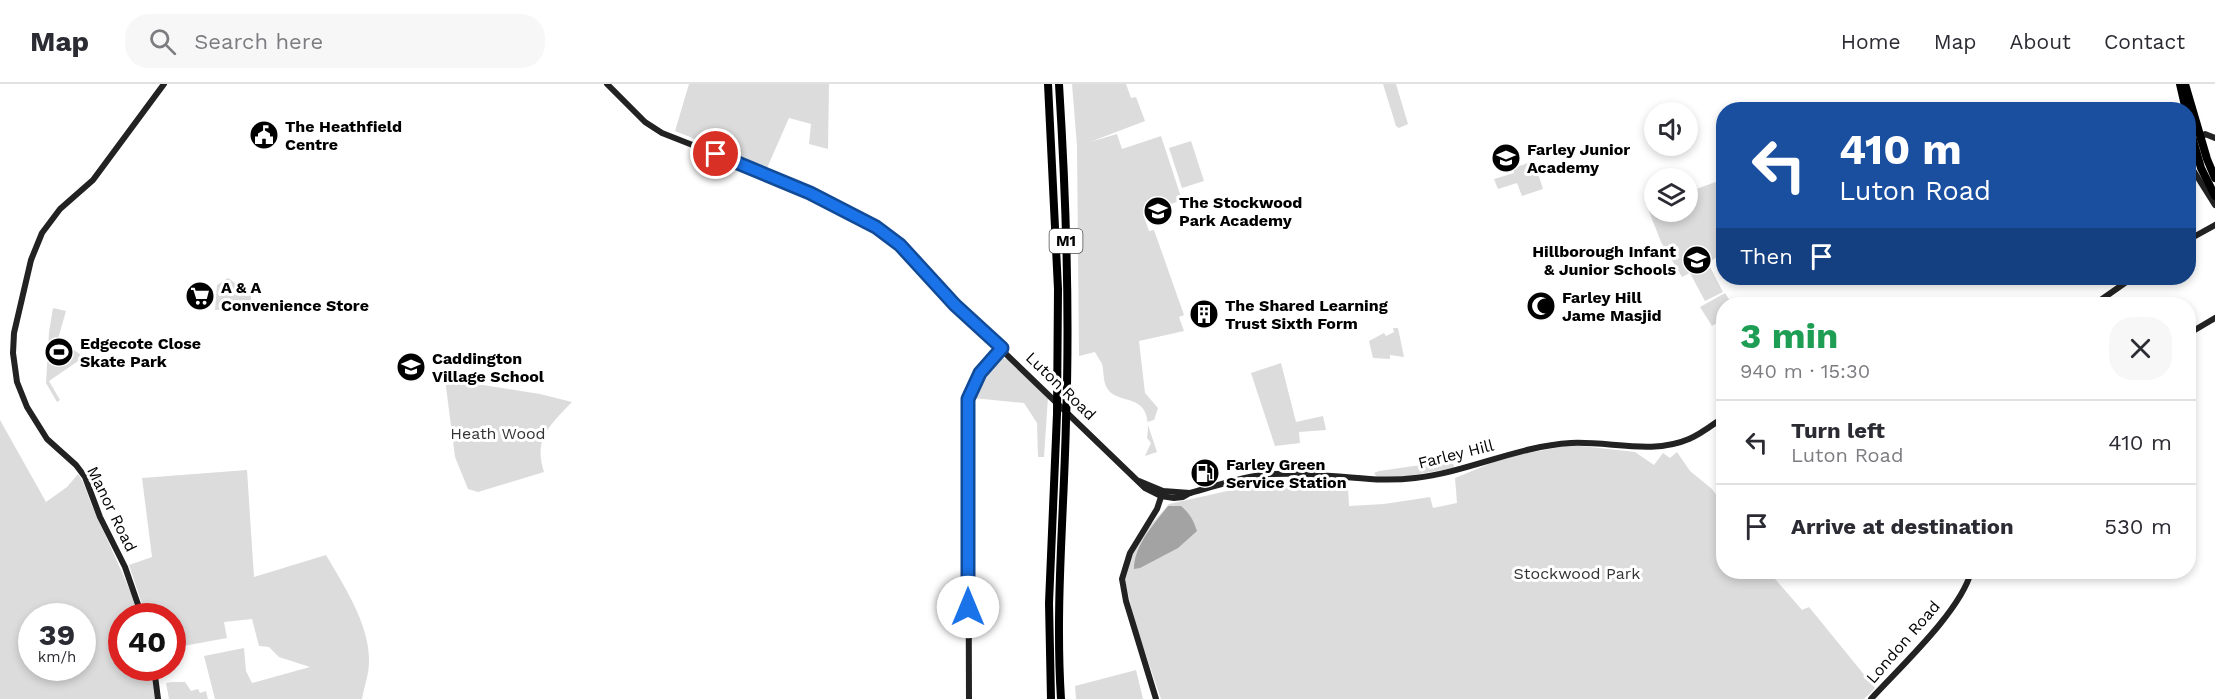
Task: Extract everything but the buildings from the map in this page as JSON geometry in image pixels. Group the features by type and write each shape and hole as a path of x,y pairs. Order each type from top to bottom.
{"highway":[{"name":"M1","path":"1048,84 1056,246 1057,387 1049,603 1051,699"},
{"name":"M1","path":"1059,84 1067,277 1067,398 1059,607 1061,699"},
{"path":"2180,84 2184,102"},
{"path":"2185,84 2190,102"},
{"path":"2196,120 2215,178"},
{"path":"2196,151 2201,168 2215,196"}],"street":[{"name":"Manor Road","path":"138,603 126,567 100,517 85,477 76,465 47,439 27,407 17,382 13,353 14,333 31,260 42,233 60,209 93,180 164,84"},
{"name":"Luton Road","path":"607,84 645,122 662,133 779,178 876,227 900,245 955,305 1138,480 1162,494"},
{"path":"2201,137 2215,138"},
{"path":"2196,175 2215,205"},
{"path":"2196,236 2215,225"},
{"path":"2105,297 2122,285"},
{"path":"2196,329 2215,318"},
{"path":"969,699 968,399 980,373 1002,348"},
{"name":"Farley Hill","path":"1162,494 1190,493 1274,474 1303,474 1372,481 1415,479 1460,470 1531,450 1571,443 1650,447 1669,445 1695,436 1716,422"},
{"name":"Farley Hill","path":"1162,494 1174,498 1190,493"},
{"path":"1156,699 1122,583 1130,553 1157,509 1162,494"},
{"path":"1157,509 1174,498"},
{"name":"London Road","path":"1870,699 1948,612 1969,579"},
{"path":"156,681 158,699"}],"green space":[{"path":"689,84 829,84 828,149 809,144 811,124 789,118 767,168 675,131"},
{"path":"1072,84 1126,84 1131,98 1136,97 1145,121 1090,142 1117,134 1122,149 1161,136 1182,200 1143,214 1149,231 1154,230 1184,315 1179,317 1184,331 1139,341 1145,393 1158,408 1154,420 1148,422 1140,406 1112,394 1107,388 1102,364 1095,352 1079,356 1077,146"},
{"path":"1383,84 1396,84 1408,124 1399,128 1396,126"},
{"path":"1191,141 1204,181 1182,188 1169,148"},
{"path":"1534,161 1543,189 1522,196 1517,183 1498,189 1494,179 1514,173 1513,168"},
{"path":"1716,182 1716,258 1708,263 1716,278 1716,285 1719,285 1723,292 1705,301 1690,273 1682,277 1661,242 1653,222 1698,222 1698,188"},
{"path":"228,278 251,295 251,308 215,310 217,285"},
{"path":"1716,298 1716,323 1712,326 1700,307"},
{"path":"53,308 66,311 58,339 84,357 49,381 60,400 57,402 46,383"},
{"path":"1393,328 1398,328 1404,357 1390,355 1390,359 1373,358 1369,341 1384,333 1386,336 1394,332"},
{"path":"1001,357 1011,361 1048,397 1044,457 1038,457 1037,423 1024,403 973,398 978,382 997,358"},
{"path":"1281,363 1296,422 1323,416 1326,430 1299,432 1300,443 1275,446 1251,373"},
{"name":"Heath Wood","path":"445,379 540,394 572,402 557,418 542,441 541,460 544,472 478,492 468,489 455,457"},
{"path":"0,420 46,502 67,487 78,474 85,486 135,603 108,603 108,681 154,681 156,699 0,699"},
{"path":"1148,424 1157,452 1145,456 1151,443 1147,438"},
{"name":"Stockwood Park","path":"1572,445 1635,452 1654,465 1663,453 1670,458 1677,452 1690,471 1716,494 1716,579 1775,579 1802,610 1809,607 1875,688 1864,699 1161,699 1136,626 1124,577 1138,540 1169,504 1276,480 1348,487 1349,506 1384,504 1430,497 1433,508 1457,503 1455,478 1506,457"},
{"path":"1453,462 1454,468 1402,477 1377,477 1374,473 1379,471"},
{"path":"247,470 254,577 326,555 355,606 365,634 369,667 362,699 215,699 204,656 244,648 246,671 252,683 310,667 279,657 269,647 259,646 252,619 224,622 227,638 186,646 186,603 142,603 129,565 152,557 142,478"},
{"path":"1136,670 1143,699 1076,699 1075,686"},
{"path":"185,682 191,691 198,689 200,693 206,691 208,699 169,699 166,683"}],"shaded area":[{"path":"1168,506 1181,506 1191,517 1197,531 1178,548 1134,569 1141,543"}],"place":[{"name":"The Heathfield Centre","path":"264,135"},
{"name":"Farley Junior Academy","path":"1506,158"},
{"name":"The Stockwood Park Academy","path":"1158,211"},
{"name":"Hillborough Infant & Junior Schools","path":"1697,260"},
{"name":"A & A Convenience Store","path":"200,296"},
{"name":"Farley Hill Jame Masjid","path":"1541,306"},
{"name":"The Shared Learning Trust Sixth Form","path":"1204,314"},
{"name":"Edgecote Close Skate Park","path":"59,352"},
{"name":"Caddington Village School","path":"411,367"},
{"name":"Farley Green Service Station","path":"1205,473"}],"route":[{"path":"716,154 779,178 876,227 900,245 955,305 1002,348 980,373 972,386 968,399 968,607"}]}
